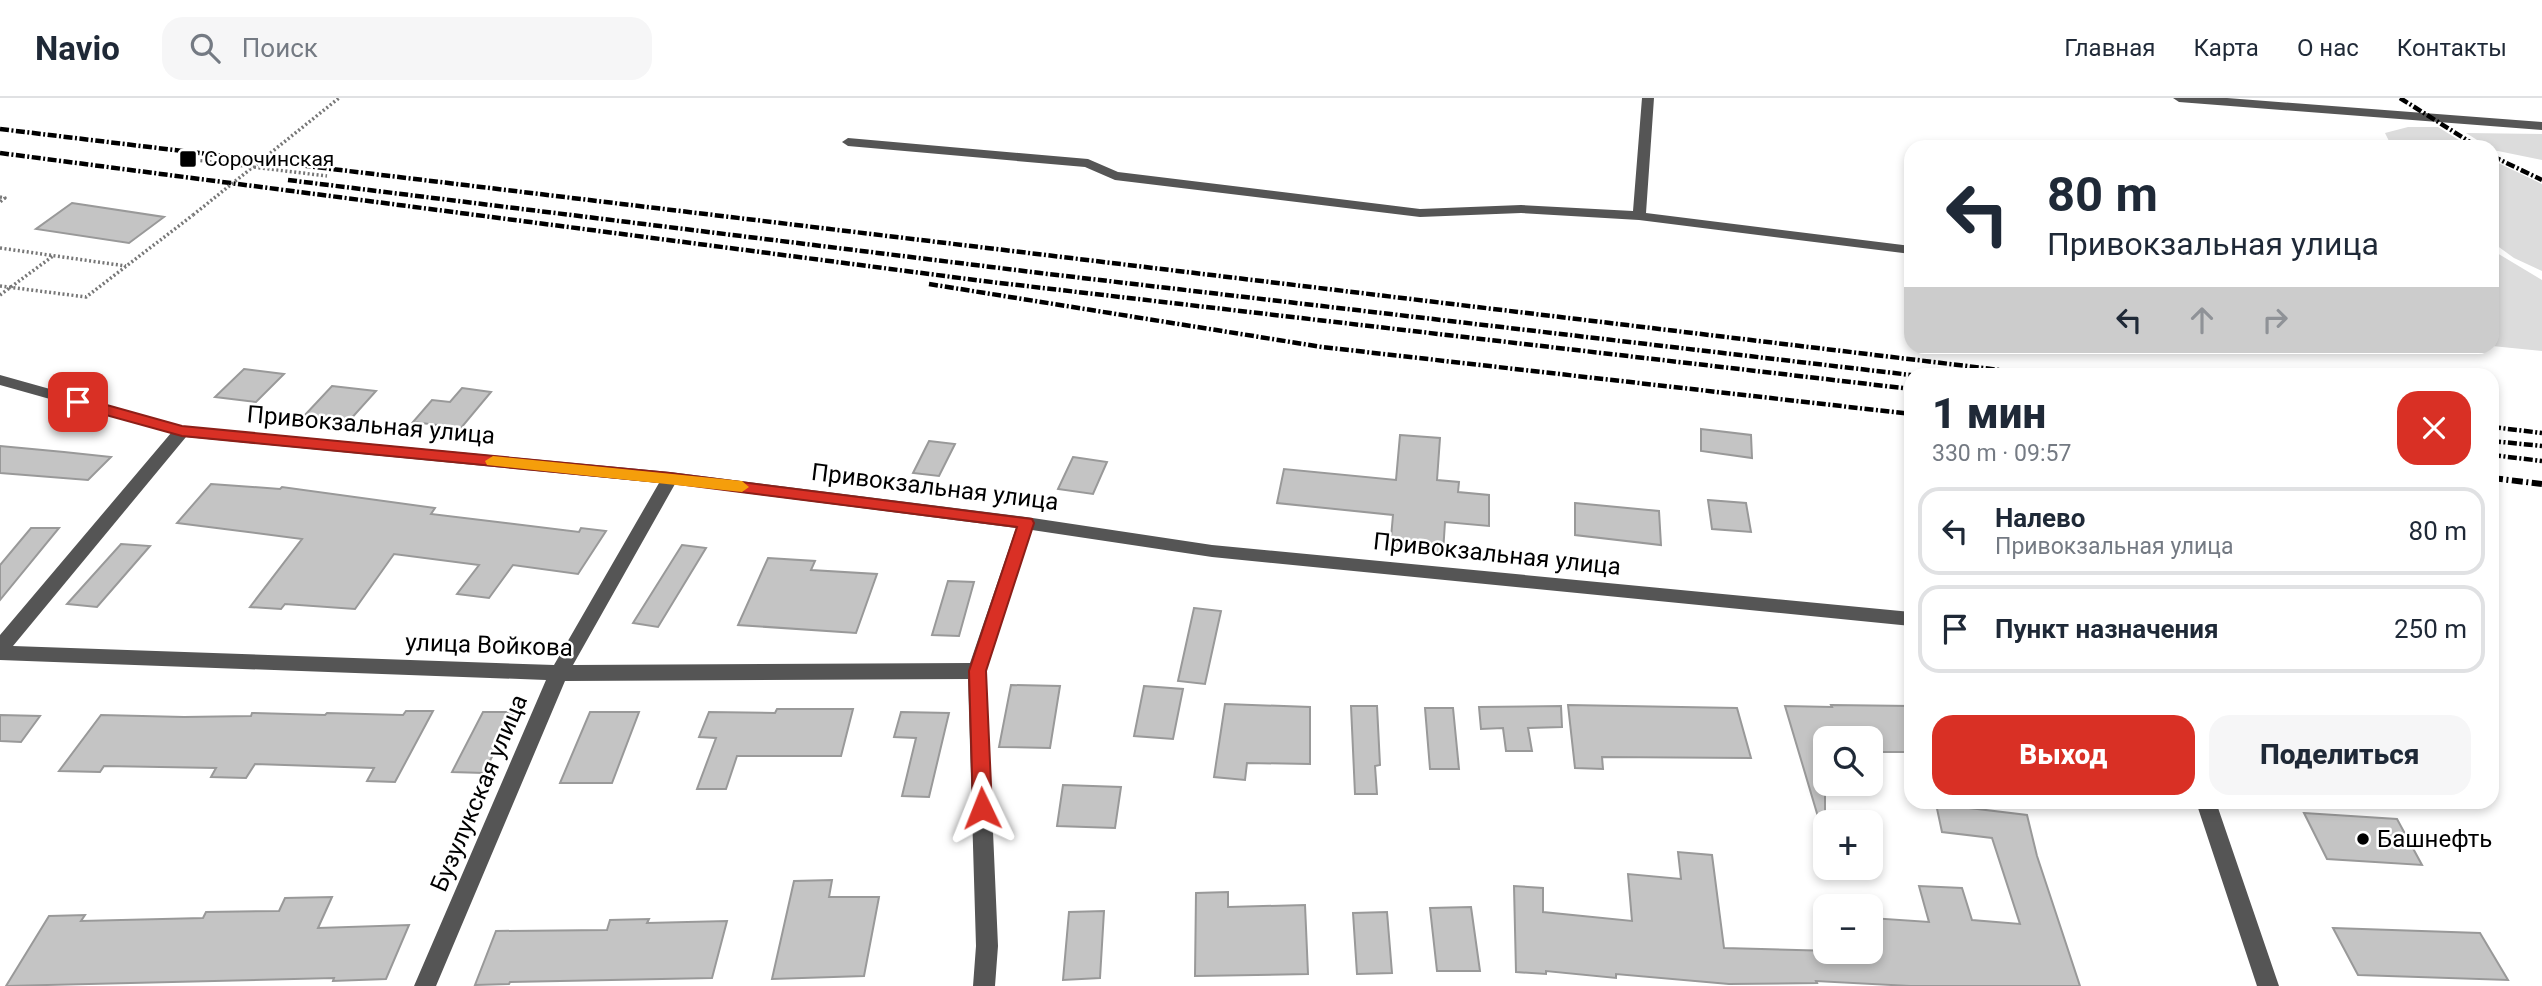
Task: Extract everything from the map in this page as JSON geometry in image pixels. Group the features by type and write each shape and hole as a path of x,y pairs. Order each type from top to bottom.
{"street":[{"path":"1639,216 1648,98"},
{"path":"2179,98 2274,101 2542,127"},
{"path":"848,142 1088,163 1115,176 1420,213 1521,209 1639,216 1904,249"},
{"name":"Привокзальная улица","path":"0,380 182,431 670,478 1027,523 1212,551 1904,618"},
{"path":"0,650 182,431"},
{"name":"Бузулукская улица","path":"425,986 559,673 670,478"},
{"path":"984,986 987,946 977,671 1027,523"},
{"name":"улица Войкова","path":"0,650 559,673 977,671"},
{"path":"2208,809 2268,986"}],"path":[{"path":"0,286 86,297 340,98"},
{"path":"187,159 327,176"},
{"path":"0,248 127,266"},
{"path":"0,295 53,256"}],"shaded area":[{"path":"2408,127 2438,127 2459,140 2388,140 2385,133"},
{"path":"2466,133 2542,134 2542,160 2499,151 2499,140 2477,140"},
{"path":"2499,163 2542,184 2542,271 2514,258 2499,247"},
{"path":"2499,254 2542,280 2542,351 2499,347"}],"building":[{"name":"Сорочинская","path":"72,203 164,217 129,243 36,229"},
{"path":"244,369 284,374 256,402 215,397"},
{"path":"332,386 376,391 349,421 304,416"},
{"path":"462,388 491,392 461,428 413,422 432,400 450,402"},
{"path":"1701,429 1751,435 1752,458 1701,451"},
{"path":"1400,435 1440,438 1437,480 1459,482 1458,492 1489,495 1489,526 1445,522 1443,553 1390,549 1393,515 1277,503 1284,469 1396,480"},
{"path":"929,441 955,444 939,476 913,473"},
{"path":"0,446 111,457 88,480 0,473"},
{"path":"1073,457 1107,462 1093,494 1058,489"},
{"path":"211,484 282,487 435,508 431,514 579,532 581,528 606,531 578,574 513,565 489,598 457,594 479,565 394,554 355,609 285,604 281,609 250,607 302,539 177,523"},
{"path":"1708,500 1746,503 1751,532 1712,529"},
{"path":"1575,503 1659,511 1661,545 1575,535"},
{"path":"31,528 59,528 0,600 0,565"},
{"path":"121,544 150,546 97,607 67,604"},
{"path":"682,545 706,548 658,627 633,623"},
{"path":"768,558 815,561 811,570 877,574 856,633 738,625"},
{"path":"948,581 974,582 959,636 932,635"},
{"path":"1194,608 1221,611 1205,684 1178,681"},
{"path":"1011,685 1060,686 1050,748 999,747"},
{"path":"1144,686 1183,689 1173,739 1134,736"},
{"path":"1225,704 1310,707 1310,764 1247,763 1245,780 1214,777"},
{"path":"1568,705 1737,708 1751,758 1602,757 1603,769 1575,768"},
{"path":"1351,706 1377,706 1380,765 1375,766 1377,794 1355,794"},
{"path":"1561,706 1562,727 1528,728 1532,751 1506,751 1503,728 1481,729 1479,707"},
{"path":"1785,706 1904,706 1904,752 1883,752 1883,726 1813,726 1813,796 1825,796 1825,810 1816,810"},
{"path":"1425,708 1453,708 1459,769 1430,769"},
{"path":"777,709 853,709 841,756 737,756 726,789 697,789 716,738 699,737 709,712 775,713"},
{"path":"406,711 433,711 395,782 367,781 374,768 255,764 246,778 211,777 216,768 104,766 100,772 59,771 101,715 403,715"},
{"path":"483,712 514,712 484,773 452,772"},
{"path":"590,712 639,712 612,783 560,783"},
{"path":"901,712 949,713 929,797 902,796 916,738 894,737"},
{"path":"0,715 40,716 21,742 0,741"},
{"path":"1063,785 1121,787 1115,828 1057,826"},
{"path":"1937,809 1977,809 2027,815 2037,856 2080,986 1910,986 1816,981 1817,983 1729,984 1616,974 1616,978 1546,971 1546,974 1516,972 1514,886 1543,888 1543,912 1632,921 1628,874 1681,879 1678,852 1712,855 1724,948 1813,950 1813,964 1883,964 1883,919 1929,922 1919,886 1962,888 1972,920 2020,924 1992,838 1942,832"},
{"name":"Башнефть","path":"2304,813 2397,819 2422,865 2327,859"},
{"path":"832,880 829,897 879,897 864,976 772,979 794,881"},
{"path":"1228,892 1228,907 1305,905 1308,974 1195,976 1196,893"},
{"path":"332,897 318,928 409,925 386,979 6,986 49,916 85,915 81,921 203,918 206,912 279,911 285,898"},
{"path":"1471,907 1480,971 1437,971 1430,908"},
{"path":"1104,911 1100,978 1063,980 1069,912"},
{"path":"1387,912 1392,973 1357,974 1353,913"},
{"path":"649,919 647,923 727,921 712,978 475,985 496,931 607,930 610,920"},
{"path":"2333,928 2480,933 2508,980 2358,975"}],"railway":[{"path":"2400,98 2467,140"},
{"path":"0,129 1983,368"},
{"path":"0,153 983,281 1904,388"},
{"path":"2499,159 2542,180"},
{"path":"288,180 1040,273 1904,374"},
{"path":"929,284 1322,347 1904,413"},
{"path":"2499,428 2542,433"},
{"path":"2499,442 2542,446"},
{"path":"2499,456 2542,461"},
{"path":"2499,479 2542,484"}],"slow traffic":[{"path":"493,461 742,487"}],"place":[{"name":"Сорочинская","path":"188,159"},
{"name":"Башнефть","path":"2363,839"}],"route":[{"path":"78,402 182,431 670,478 1027,523 977,671 982,808"}]}
